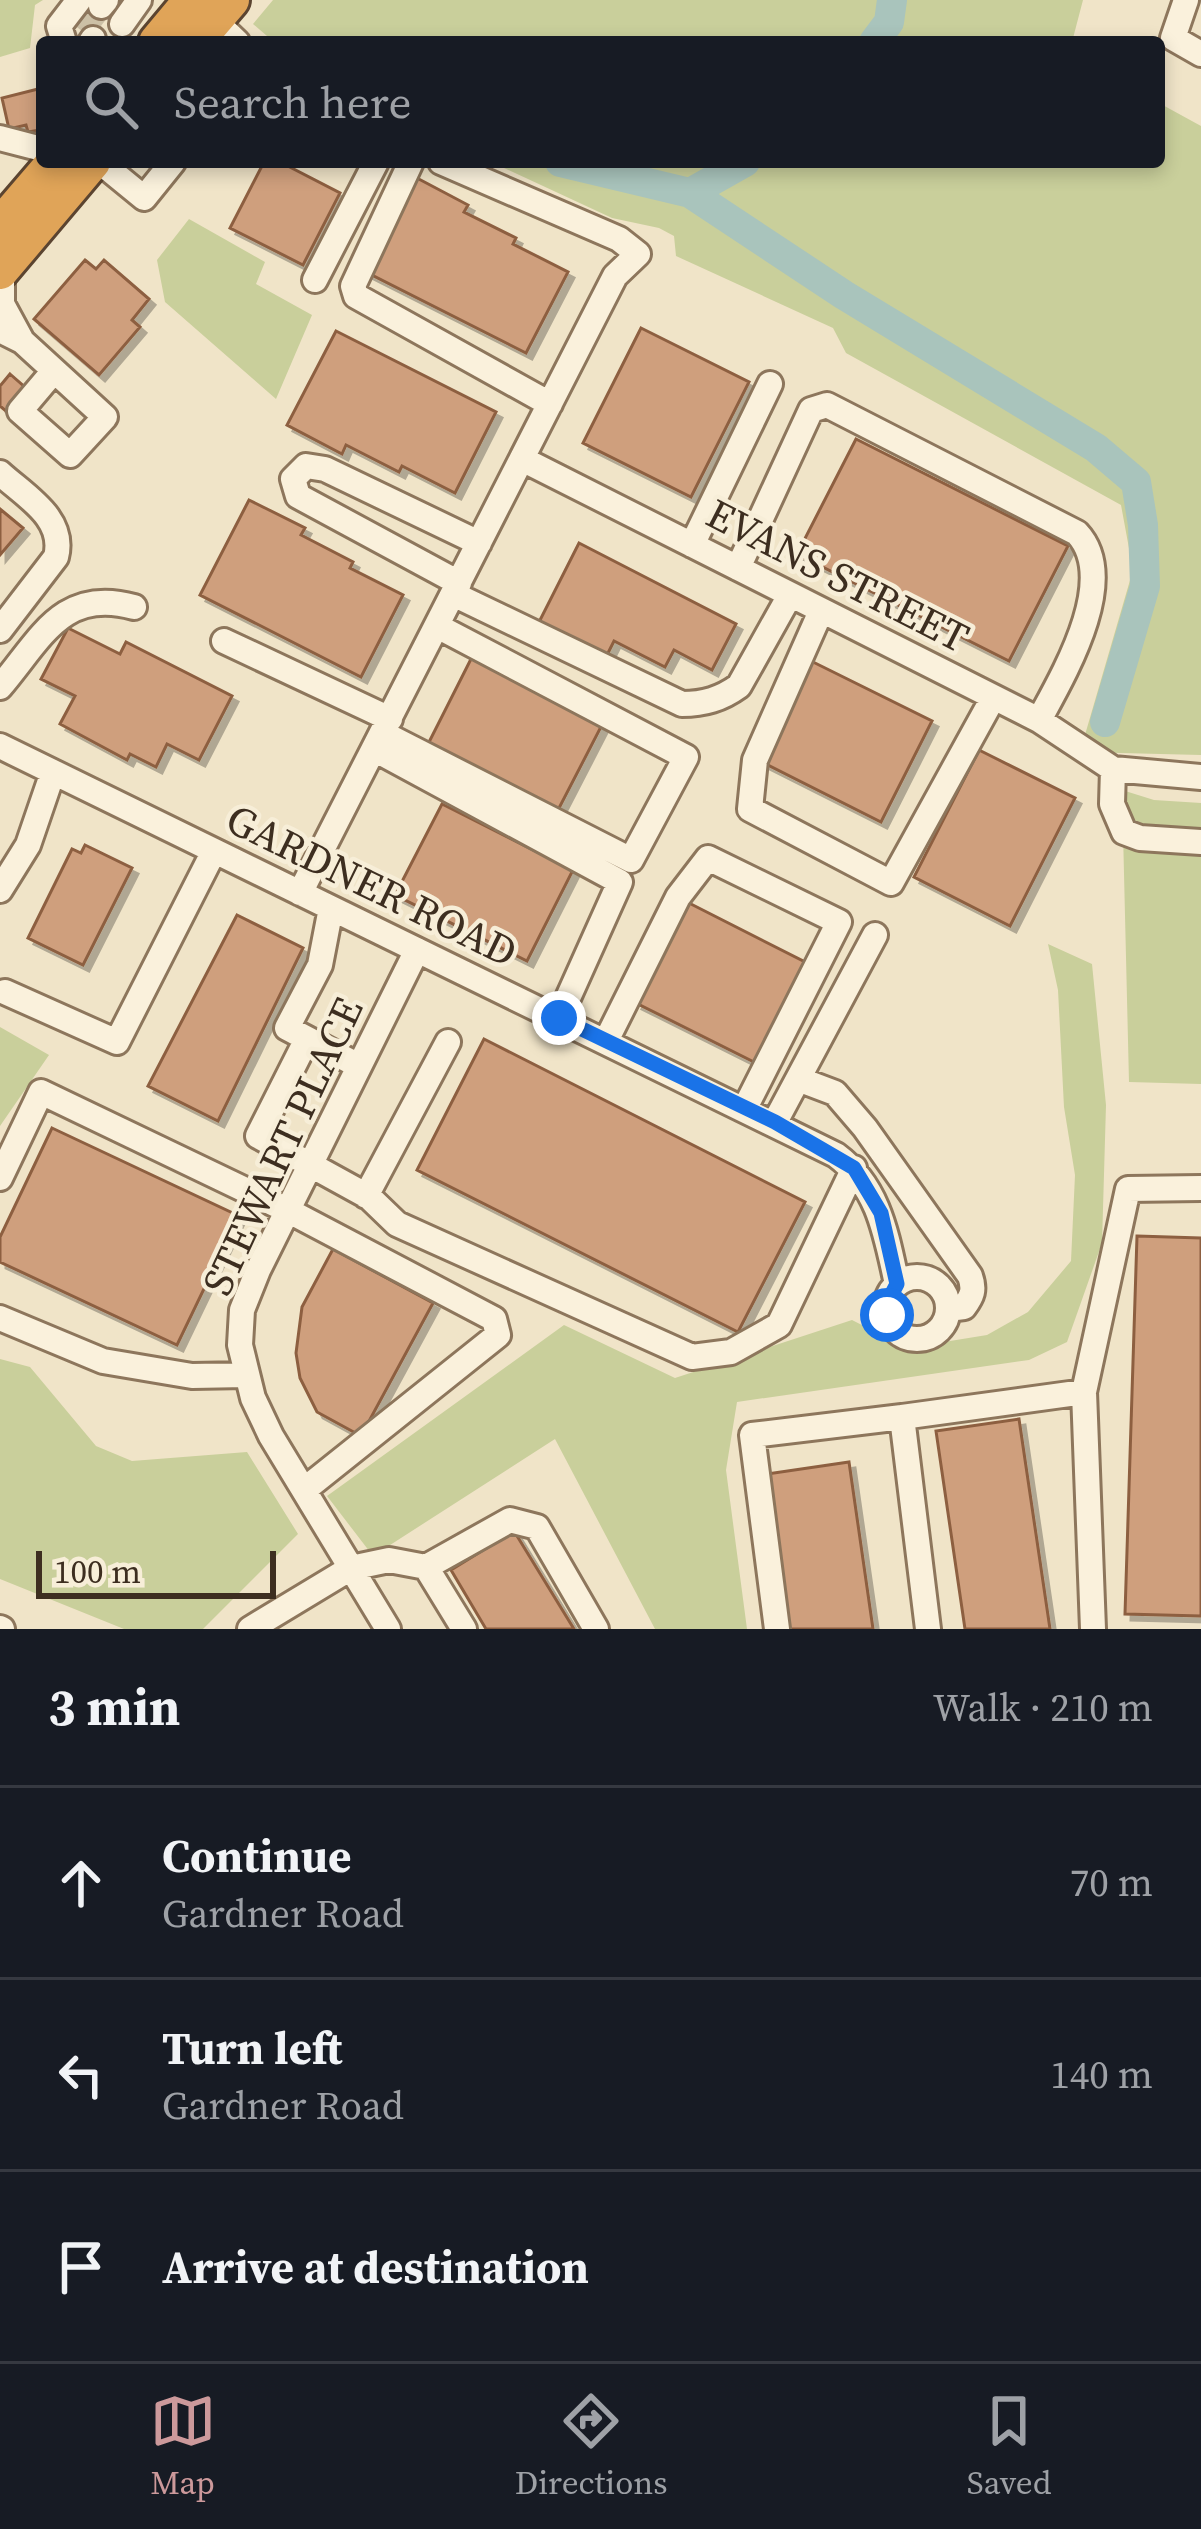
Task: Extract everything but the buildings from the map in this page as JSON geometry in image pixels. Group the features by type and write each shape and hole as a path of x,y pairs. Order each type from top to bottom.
{"highway":[{"path":"173,36 214,21"},
{"path":"0,226 50,168"},
{"path":"1,270 91,168"}],"street":[{"path":"76,36 59,26 139,0"},
{"path":"1186,0 1173,38 1201,53"},
{"path":"0,138 36,147"},
{"path":"104,168 144,198 168,168"},
{"path":"315,280 365,168"},
{"path":"408,168 353,286 356,296 550,404"},
{"path":"301,893 615,276 638,254 619,239 454,168"},
{"path":"1,270 2,304 11,335 53,372"},
{"path":"692,545 770,384"},
{"path":"737,568 811,410 826,404 1077,533 1088,545 1093,568 1091,598 1072,659 1039,720"},
{"name":"EVANS STREET","path":"522,459 1039,720 1113,770"},
{"path":"479,543 325,469 306,466 293,479 298,496 414,558 456,588 682,704 709,701 739,686 790,595"},
{"path":"0,473 50,518 59,545 56,557 0,630"},
{"path":"0,687 66,610 98,601 134,607"},
{"path":"821,611 755,760 750,809 891,883 993,698"},
{"path":"382,734 631,860 686,757 437,626"},
{"path":"224,641 620,882 559,1018"},
{"name":"GARDNER ROAD","path":"0,746 775,1122 854,1168"},
{"path":"1201,777 1113,770 1112,804 1124,832 1140,838 1201,842"},
{"path":"0,890 28,844 53,772"},
{"path":"5,992 117,1042 214,851"},
{"path":"606,1041 678,897 708,858 839,922 745,1108"},
{"path":"331,908 320,964 287,1028 359,1066"},
{"path":"775,1122 875,935"},
{"name":"STEWART PLACE","path":"388,1629 271,1436 246,1375 242,1310 417,950"},
{"path":"307,1039 258,1136 366,1196 398,1224 692,1358 730,1352 779,1325 854,1168"},
{"path":"366,1196 448,1042"},
{"path":"798,1079 835,1093 970,1276 971,1298 964,1307 948,1309"},
{"path":"0,1178 41,1093 287,1210 494,1319 498,1335 304,1490"},
{"path":"854,1168 881,1213 897,1284"},
{"path":"1093,1629 1084,1392 1129,1190 1201,1188"},
{"path":"914,1277 932,1280 942,1289 948,1309 936,1333 924,1338 905,1336 887,1315 887,1303 897,1284 914,1277"},
{"path":"0,1318 104,1360 192,1376 246,1375"},
{"path":"778,1629 752,1435 1084,1392"},
{"path":"902,1417 928,1629"},
{"path":"250,1629 351,1568 389,1560 426,1567 510,1520 537,1526 596,1629"},
{"path":"426,1567 464,1629"}],"green space":[{"path":"0,0 43,0 35,5 30,48 0,57"},
{"path":"273,0 1083,0 1074,36 267,36 253,24"},
{"path":"1165,106 1201,126 1201,755 1080,752 1133,570 1121,505 846,353 833,328 676,256 674,236 612,218 504,168 1165,168"},
{"path":"189,219 265,262 256,284 312,315 276,399 165,302 157,260"},
{"path":"1122,790 1154,800 1201,803 1201,1084 1129,1082"},
{"path":"1048,944 1092,964 1106,1105 1102,1243 1067,1342 1029,1360 737,1402 726,1470 747,1629 655,1629 555,1439 373,1556 327,1496 564,1325 675,1378 852,1320 907,1348 987,1335 1028,1312 1071,1261 1075,1175 1064,1107 1058,990"},
{"path":"0,1027 49,1055 0,1126"},
{"path":"0,1359 30,1367 96,1446 132,1461 247,1452 298,1534 203,1629 124,1629 0,1579"}],"waterway":[{"path":"878,36 889,22 892,0"},
{"path":"585,168 690,193"},
{"path":"734,168 690,193 844,295 1096,448 1136,482 1145,586 1105,722"}],"tunnel":[{"path":"82,31 101,6"}],"route":[{"path":"559,1018 775,1122 854,1168 881,1213 897,1284 887,1303 887,1315"}]}
